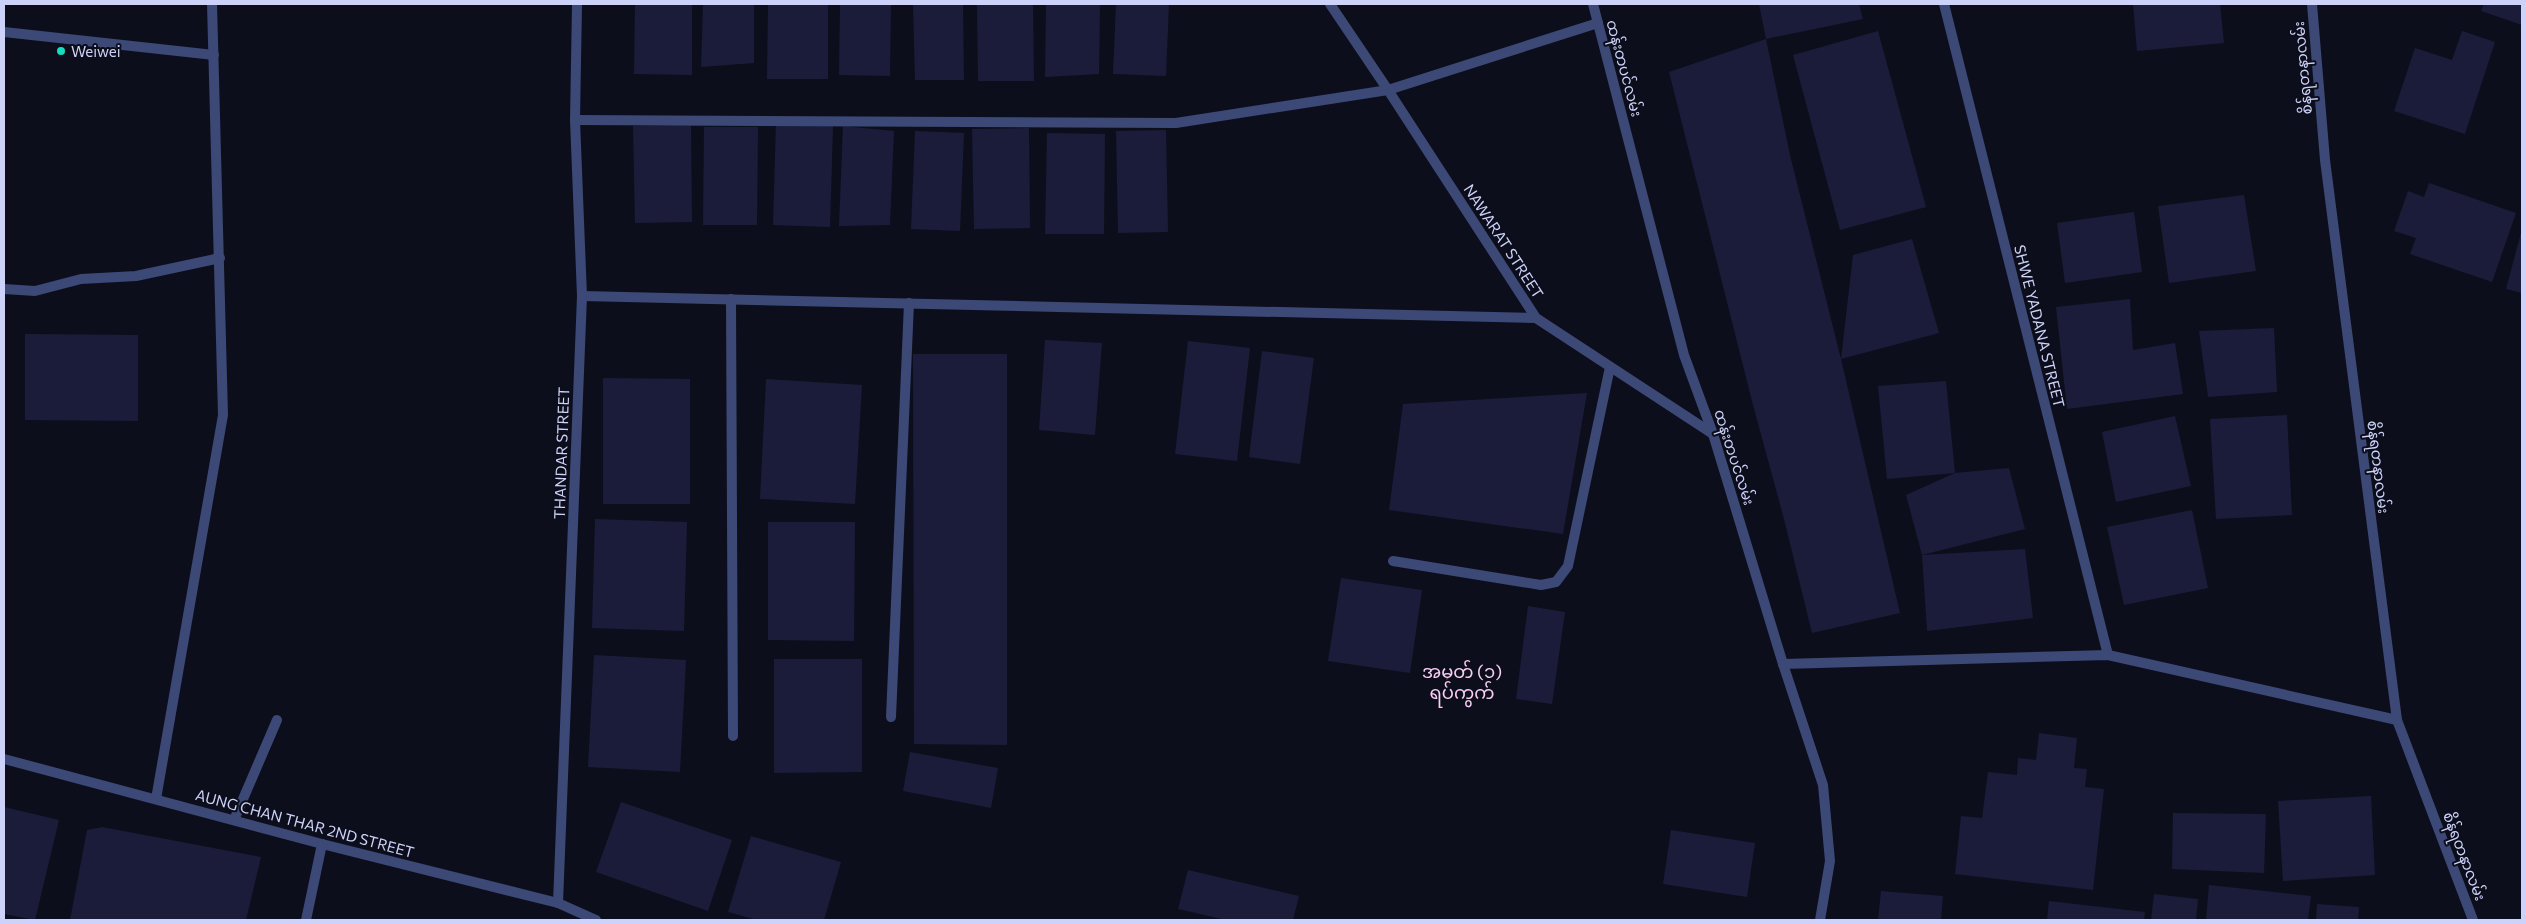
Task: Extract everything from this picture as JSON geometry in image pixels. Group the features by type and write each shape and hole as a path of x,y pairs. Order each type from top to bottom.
{"street":[{"path":"156,800 223,415 212,4"},
{"name":"THANDAR STREET","path":"558,903 582,296 575,120 577,4"},
{"name":"NAWARAT STREET","path":"1330,4 1536,318 1713,434"},
{"name":"ထန်းတပင်လမ်း","path":"1593,4 1684,355 1713,434 1783,664 1823,786 1830,862 1820,920"},
{"name":"SHWE YADANA STREET","path":"1944,4 2108,655"},
{"name":"စိန်ရတနာလမ်း","path":"2312,4 2325,160 2397,720 2473,920"},
{"path":"575,120 1176,123 1388,90 1598,24"},
{"path":"4,32 214,55"},
{"path":"4,289 36,291 81,279 136,276 220,258"},
{"path":"582,296 1536,318"},
{"path":"731,299 733,736"},
{"path":"891,716 909,303"},
{"path":"1393,561 1541,585 1556,582 1568,566 1610,367"},
{"path":"1783,664 2108,655 2397,720"},
{"path":"234,820 277,720"},
{"name":"AUNG CHAN THAR 2ND STREET","path":"4,759 322,844 558,903 596,920"},
{"path":"306,920 322,844"}],"building":[{"path":"635,4 692,4 692,75 634,74"},
{"path":"703,4 754,4 754,63 701,67"},
{"path":"768,4 828,4 828,79 767,79"},
{"path":"840,4 891,4 890,76 839,75"},
{"path":"913,4 963,4 964,80 915,80"},
{"path":"977,4 1033,4 1034,81 978,81"},
{"path":"1046,4 1100,4 1099,74 1045,77"},
{"path":"1116,4 1169,4 1166,76 1113,74"},
{"path":"1759,4 1859,4 1863,19 1766,39"},
{"path":"2133,4 2220,4 2224,43 2137,51"},
{"path":"2484,4 2522,4 2522,25 2481,11"},
{"path":"1878,31 1926,207 1840,230 1793,55"},
{"path":"2462,31 2495,42 2465,134 2394,111 2415,48 2452,60"},
{"path":"1766,39 1790,155 1841,359 1900,613 1812,633 1669,72"},
{"path":"776,123 833,126 830,227 773,225"},
{"path":"691,125 692,222 635,223 633,126"},
{"path":"843,126 894,131 890,225 839,226"},
{"path":"704,127 758,127 757,225 703,225"},
{"path":"1029,128 1030,228 974,229 972,129"},
{"path":"1166,130 1168,232 1118,233 1116,131"},
{"path":"915,131 964,133 960,231 911,229"},
{"path":"1047,133 1105,134 1104,234 1045,234"},
{"path":"2429,183 2516,213 2492,282 2410,254 2416,238 2394,231 2408,191 2424,197"},
{"path":"2244,195 2256,271 2169,283 2158,206"},
{"path":"2134,212 2142,272 2065,283 2057,223"},
{"path":"2522,229 2522,293 2506,289"},
{"path":"1912,239 1939,333 1841,359 1853,255"},
{"path":"2130,299 2133,350 2175,343 2183,394 2067,409 2056,307"},
{"path":"2274,328 2277,392 2208,397 2199,331"},
{"path":"25,334 138,335 138,421 25,420"},
{"path":"1045,340 1102,343 1095,435 1039,430"},
{"path":"1188,341 1250,348 1237,461 1175,454"},
{"path":"1262,351 1314,358 1300,464 1249,457"},
{"path":"913,354 1007,354 1007,745 914,744"},
{"path":"603,378 690,379 690,504 603,504"},
{"path":"766,379 862,385 855,504 760,499"},
{"path":"1946,381 1955,473 1887,479 1878,386"},
{"path":"1587,393 1563,534 1389,510 1403,404"},
{"path":"2287,415 2292,515 2216,519 2210,419"},
{"path":"2175,416 2191,486 2116,502 2102,432"},
{"path":"2009,468 2025,529 1922,555 1906,495 1955,473"},
{"path":"2192,510 2208,588 2124,605 2107,527"},
{"path":"595,519 687,522 684,631 592,628"},
{"path":"768,522 855,522 854,641 768,640"},
{"path":"2025,549 2033,618 1927,631 1922,555"},
{"path":"1341,578 1422,590 1410,673 1328,661"},
{"path":"1528,606 1565,612 1552,704 1516,699"},
{"path":"594,655 686,660 680,772 588,767"},
{"path":"774,659 862,659 862,772 774,773"},
{"path":"2039,733 2077,738 2074,768 2087,769 2085,787 2104,789 2093,890 1955,874 1961,816 1982,818 1988,772 2017,775 2018,758 2036,760"},
{"path":"910,752 998,768 991,808 903,791"},
{"path":"2371,796 2375,875 2283,881 2278,801"},
{"path":"621,802 732,840 708,911 596,872"},
{"path":"4,807 59,820 35,920 4,914"},
{"path":"2173,813 2266,814 2264,873 2172,869"},
{"path":"102,827 261,857 246,920 70,920 87,830"},
{"path":"1671,830 1755,843 1747,897 1663,884"},
{"path":"751,836 841,862 824,920 757,920 728,912"},
{"path":"1188,870 1299,896 1293,920 1226,920 1178,909"},
{"path":"2209,885 2311,896 2308,920 2206,920"},
{"path":"1881,891 1943,896 1941,920 1878,920"},
{"path":"2154,894 2198,899 2196,920 2151,920"},
{"path":"2049,901 2145,912 2144,920 2047,920"},
{"path":"2317,904 2359,907 2358,920 2316,920"}],"place":[{"name":"Weiwei","path":"61,51"}],"district":[{"name":"အမှတ် (၁) ရပ်ကွက်","path":"1462,681"}]}
